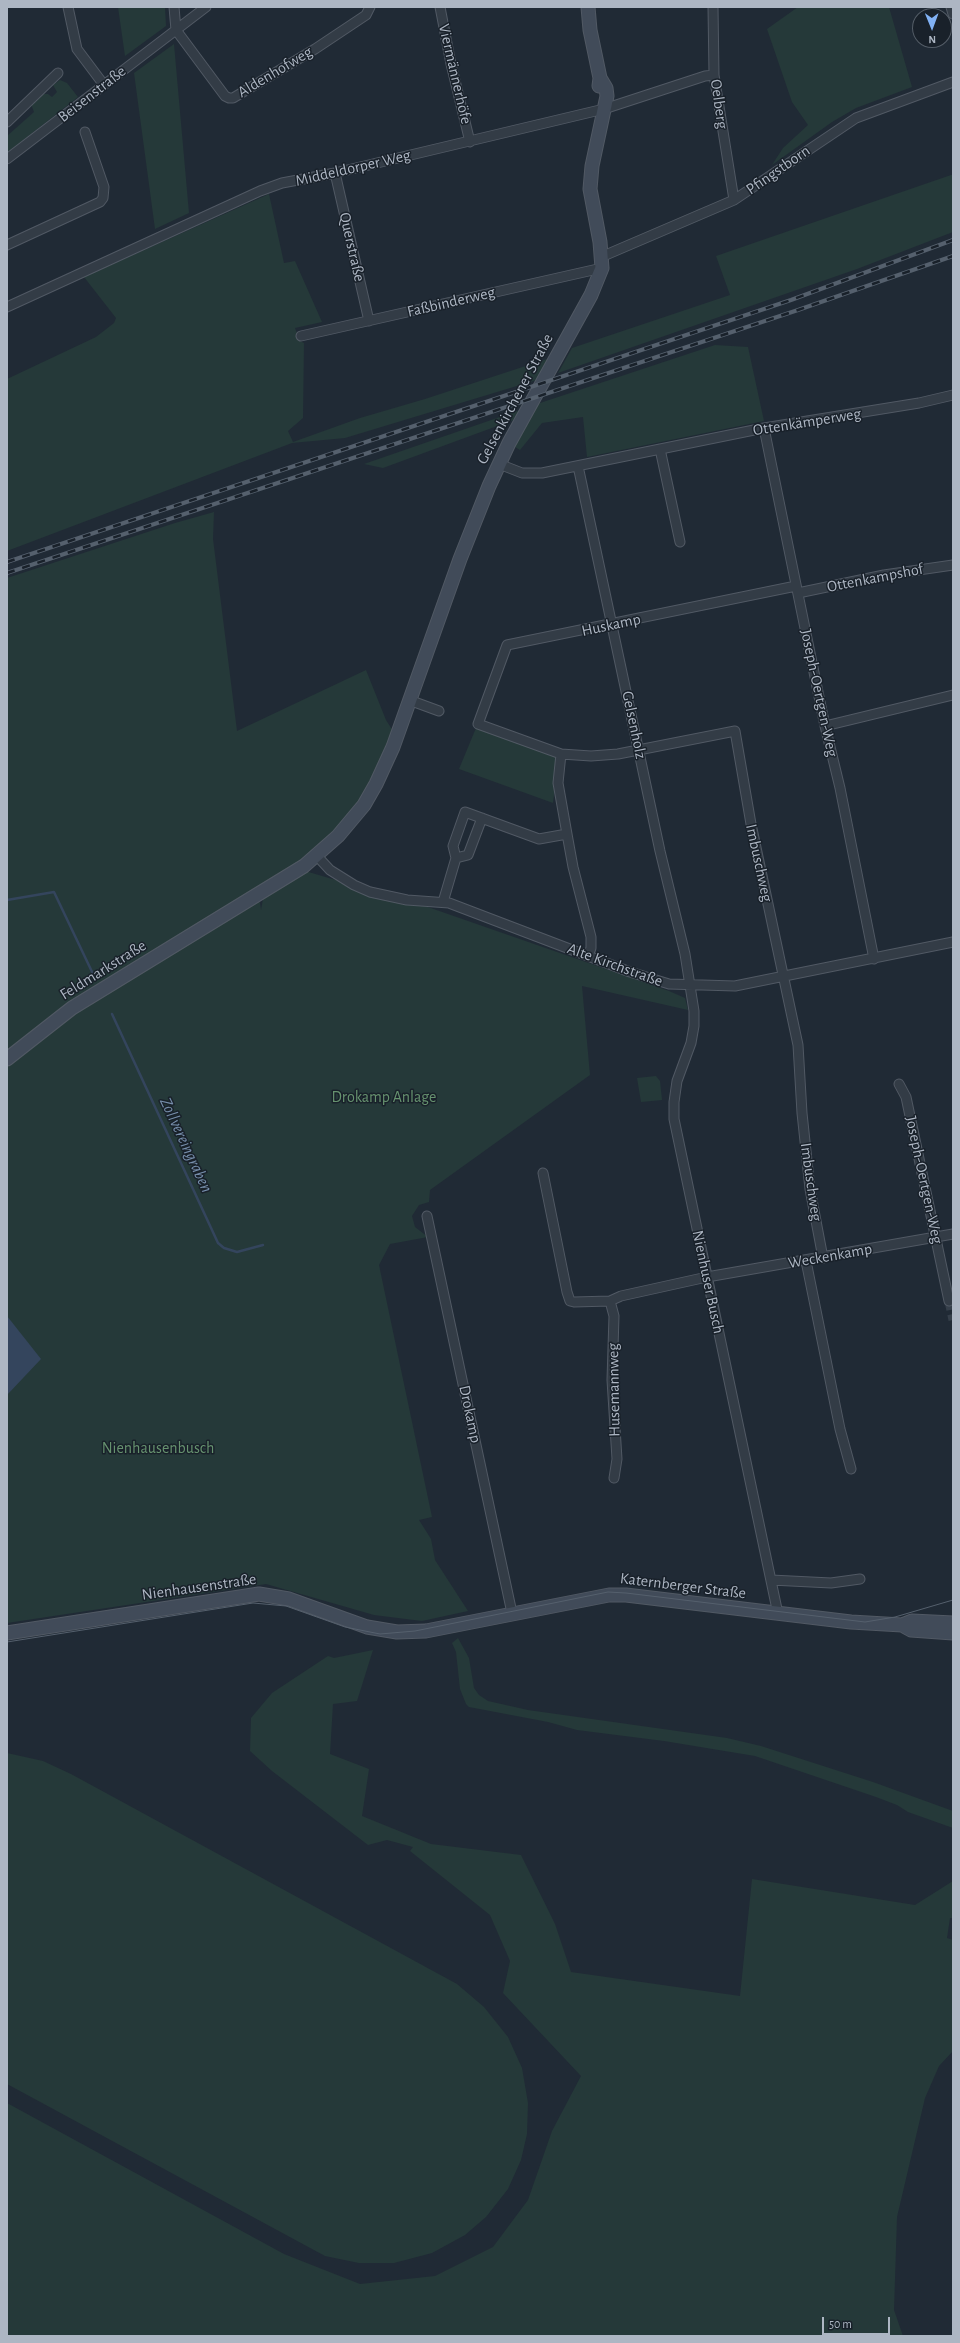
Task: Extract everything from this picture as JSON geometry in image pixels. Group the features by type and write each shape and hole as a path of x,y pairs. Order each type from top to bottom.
{"street":[{"path":"68,7 76,49 104,85"},
{"path":"174,7 176,16 176,30"},
{"name":"Beisenstraße","path":"7,159 206,7"},
{"name":"Aldenhofweg","path":"176,30 225,96 233,98 315,49 366,14 370,7"},
{"name":"Viermännerhöfe","path":"440,7 451,64 470,142"},
{"path":"588,7 590,30 600,78 599,93 604,109 590,178 592,203 602,263"},
{"name":"Oelberg","path":"713,7 714,75 734,200"},
{"path":"951,7 953,14"},
{"path":"7,122 58,73"},
{"name":"Middeldorper Weg","path":"7,307 260,190 470,142 604,109 705,76 714,75"},
{"name":"Pfingstborn","path":"602,263 734,200 856,118 953,82"},
{"path":"7,245 100,202 103,198 104,187 85,132"},
{"name":"Querstraße","path":"335,173 369,321"},
{"name":"Faßbinderweg","path":"301,336 369,321 602,263"},
{"name":"Gelsenkirchener Straße","path":"221,917 268,890 317,856 351,820 376,784 394,747 409,700 478,511 498,464 591,295 602,263"},
{"name":"Ottenkämperweg","path":"498,464 516,472 531,474 578,466 764,428 919,403 953,395"},
{"name":"Joseph-Oertgen-Weg","path":"764,428 825,726 840,788 874,959"},
{"path":"660,449 680,542"},
{"name":"Gelsenholz","path":"578,466 640,750 660,851 684,954 689,985"},
{"name":"Ottenkampshof","path":"797,590 953,565"},
{"name":"Huskamp","path":"478,724 507,645 613,625 711,603 797,590"},
{"path":"825,726 953,695"},
{"path":"409,700 439,711"},
{"name":"Imbuschweg","path":"478,724 561,754 591,756 640,750 735,731 751,824 798,1045 802,1113 810,1189 823,1258"},
{"path":"561,754 558,783 573,867 591,937 592,948 588,956"},
{"path":"443,902 456,858 454,846 465,812 539,839 567,834"},
{"path":"456,858 468,855 482,818"},
{"name":"Alte Kirchstraße","path":"317,856 330,870 364,890 407,900 443,902 588,956 669,984 735,986 953,942"},
{"name":"Feldmarkstraße","path":"7,1059 72,1008 221,917"},
{"name":"Nienhuser Busch","path":"689,985 694,1011 694,1031 677,1080 674,1114 778,1614"},
{"name":"Joseph-Oertgen-Weg","path":"899,1084 906,1097 949,1301"},
{"path":"543,1173 568,1297 574,1302 610,1301 621,1296 707,1277"},
{"name":"Drokamp","path":"427,1216 512,1613"},
{"name":"Weckenkamp","path":"707,1277 806,1261 953,1234"},
{"path":"806,1261 840,1429 851,1469"},
{"name":"Husemannweg","path":"610,1301 614,1316 612,1380 617,1459 614,1478"},
{"path":"771,1580 831,1584 860,1579"},
{"name":"Nienhausenstraße","path":"7,1633 259,1594 289,1599 374,1629 415,1632"},
{"name":"Katernberger Straße","path":"415,1632 597,1596 618,1595 851,1622 902,1625 912,1621 953,1623"},
{"name":"Katernberger Straße","path":"902,1625 911,1630 953,1633"},
{"path":"938,1632 953,1638"}],"green space":[{"path":"118,7 165,7 166,26 125,56"},
{"path":"798,7 889,7 912,87 856,108 832,122 772,165 783,148 808,125 792,102 767,29"},
{"path":"174,44 189,213 155,229 134,73"},
{"path":"60,80 67,83 78,97 7,153 7,136 34,112 31,104 40,94 48,94 52,97 57,92 53,85"},
{"path":"953,175 953,232 857,269 558,373 572,348 730,295 716,256"},
{"path":"269,194 284,263 295,261 322,322 295,328 300,341 304,343 303,418 288,431 293,442 360,418 425,399 553,357 540,379 345,438 292,443 7,551 7,379 96,337 114,323 116,318 84,277"},
{"path":"715,345 748,347 764,421 587,457 583,417 542,423 520,450 510,444 534,405"},
{"path":"523,409 519,418 383,468 364,464"},
{"path":"214,512 213,539 237,731 366,670 386,720 393,731 364,803 313,853 7,1058 7,578 175,523"},
{"path":"476,728 559,756 553,803 459,769"},
{"path":"305,871 425,906 669,991 685,998 688,1010 582,986 590,1075 430,1190 429,1202 419,1205 412,1216 415,1227 428,1237 390,1244 379,1265 432,1517 419,1520 431,1539 435,1560 468,1611 422,1621 374,1615 266,1584 7,1623 7,1060 37,1035 259,896 261,910 263,899"},
{"path":"656,1076 660,1081 662,1100 641,1102 637,1078"},
{"path":"458,1638 469,1658 474,1688 479,1695 488,1701 528,1710 727,1738 761,1746 873,1782 953,1811 953,1828 908,1812 897,1805 876,1797 755,1756 664,1741 577,1730 548,1722 469,1707 466,1704 460,1689 456,1652 452,1643"},
{"path":"373,1650 357,1701 333,1704 330,1754 369,1769 362,1816 431,1844 521,1855 555,1924 571,1972 740,1996 752,1879 915,1905 953,1881 953,1918 950,1918 947,1938 953,1940 953,2051 939,2066 925,2098 897,2217 894,2310 903,2336 7,2336 7,2103 284,2254 360,2284 435,2276 493,2247 528,2200 552,2131 581,2076 503,1993 510,1961 490,1915 410,1851 413,1847 387,1840 368,1845 272,1771 250,1751 251,1718 272,1693 328,1656 334,1658"},
{"path":"7,1753 43,1761 71,1774 457,1984 484,2007 508,2037 522,2068 528,2103 527,2134 521,2160 508,2189 486,2217 465,2235 432,2253 394,2263 359,2263 325,2256 7,2084"}],"water":[{"path":"7,1316 41,1359 7,1395"}],"waterway":[{"name":"Zollvereingraben","path":"7,900 54,892 94,976"},
{"name":"Zollvereingraben","path":"112,1014 218,1243 224,1248 237,1252 263,1245"}],"tunnel":[{"path":"949,1301 953,1320"}],"tram line":[{"path":"7,1642 253,1603 286,1606 345,1627 380,1634 415,1631 608,1592 865,1622 895,1617 953,1600"}],"railway":[{"path":"7,562 791,300 953,240"},
{"path":"7,573 798,310 953,256"}],"park label":[{"name":"Drokamp Anlage","path":"384,1097"},
{"name":"Nienhausenbusch","path":"158,1448"}]}
